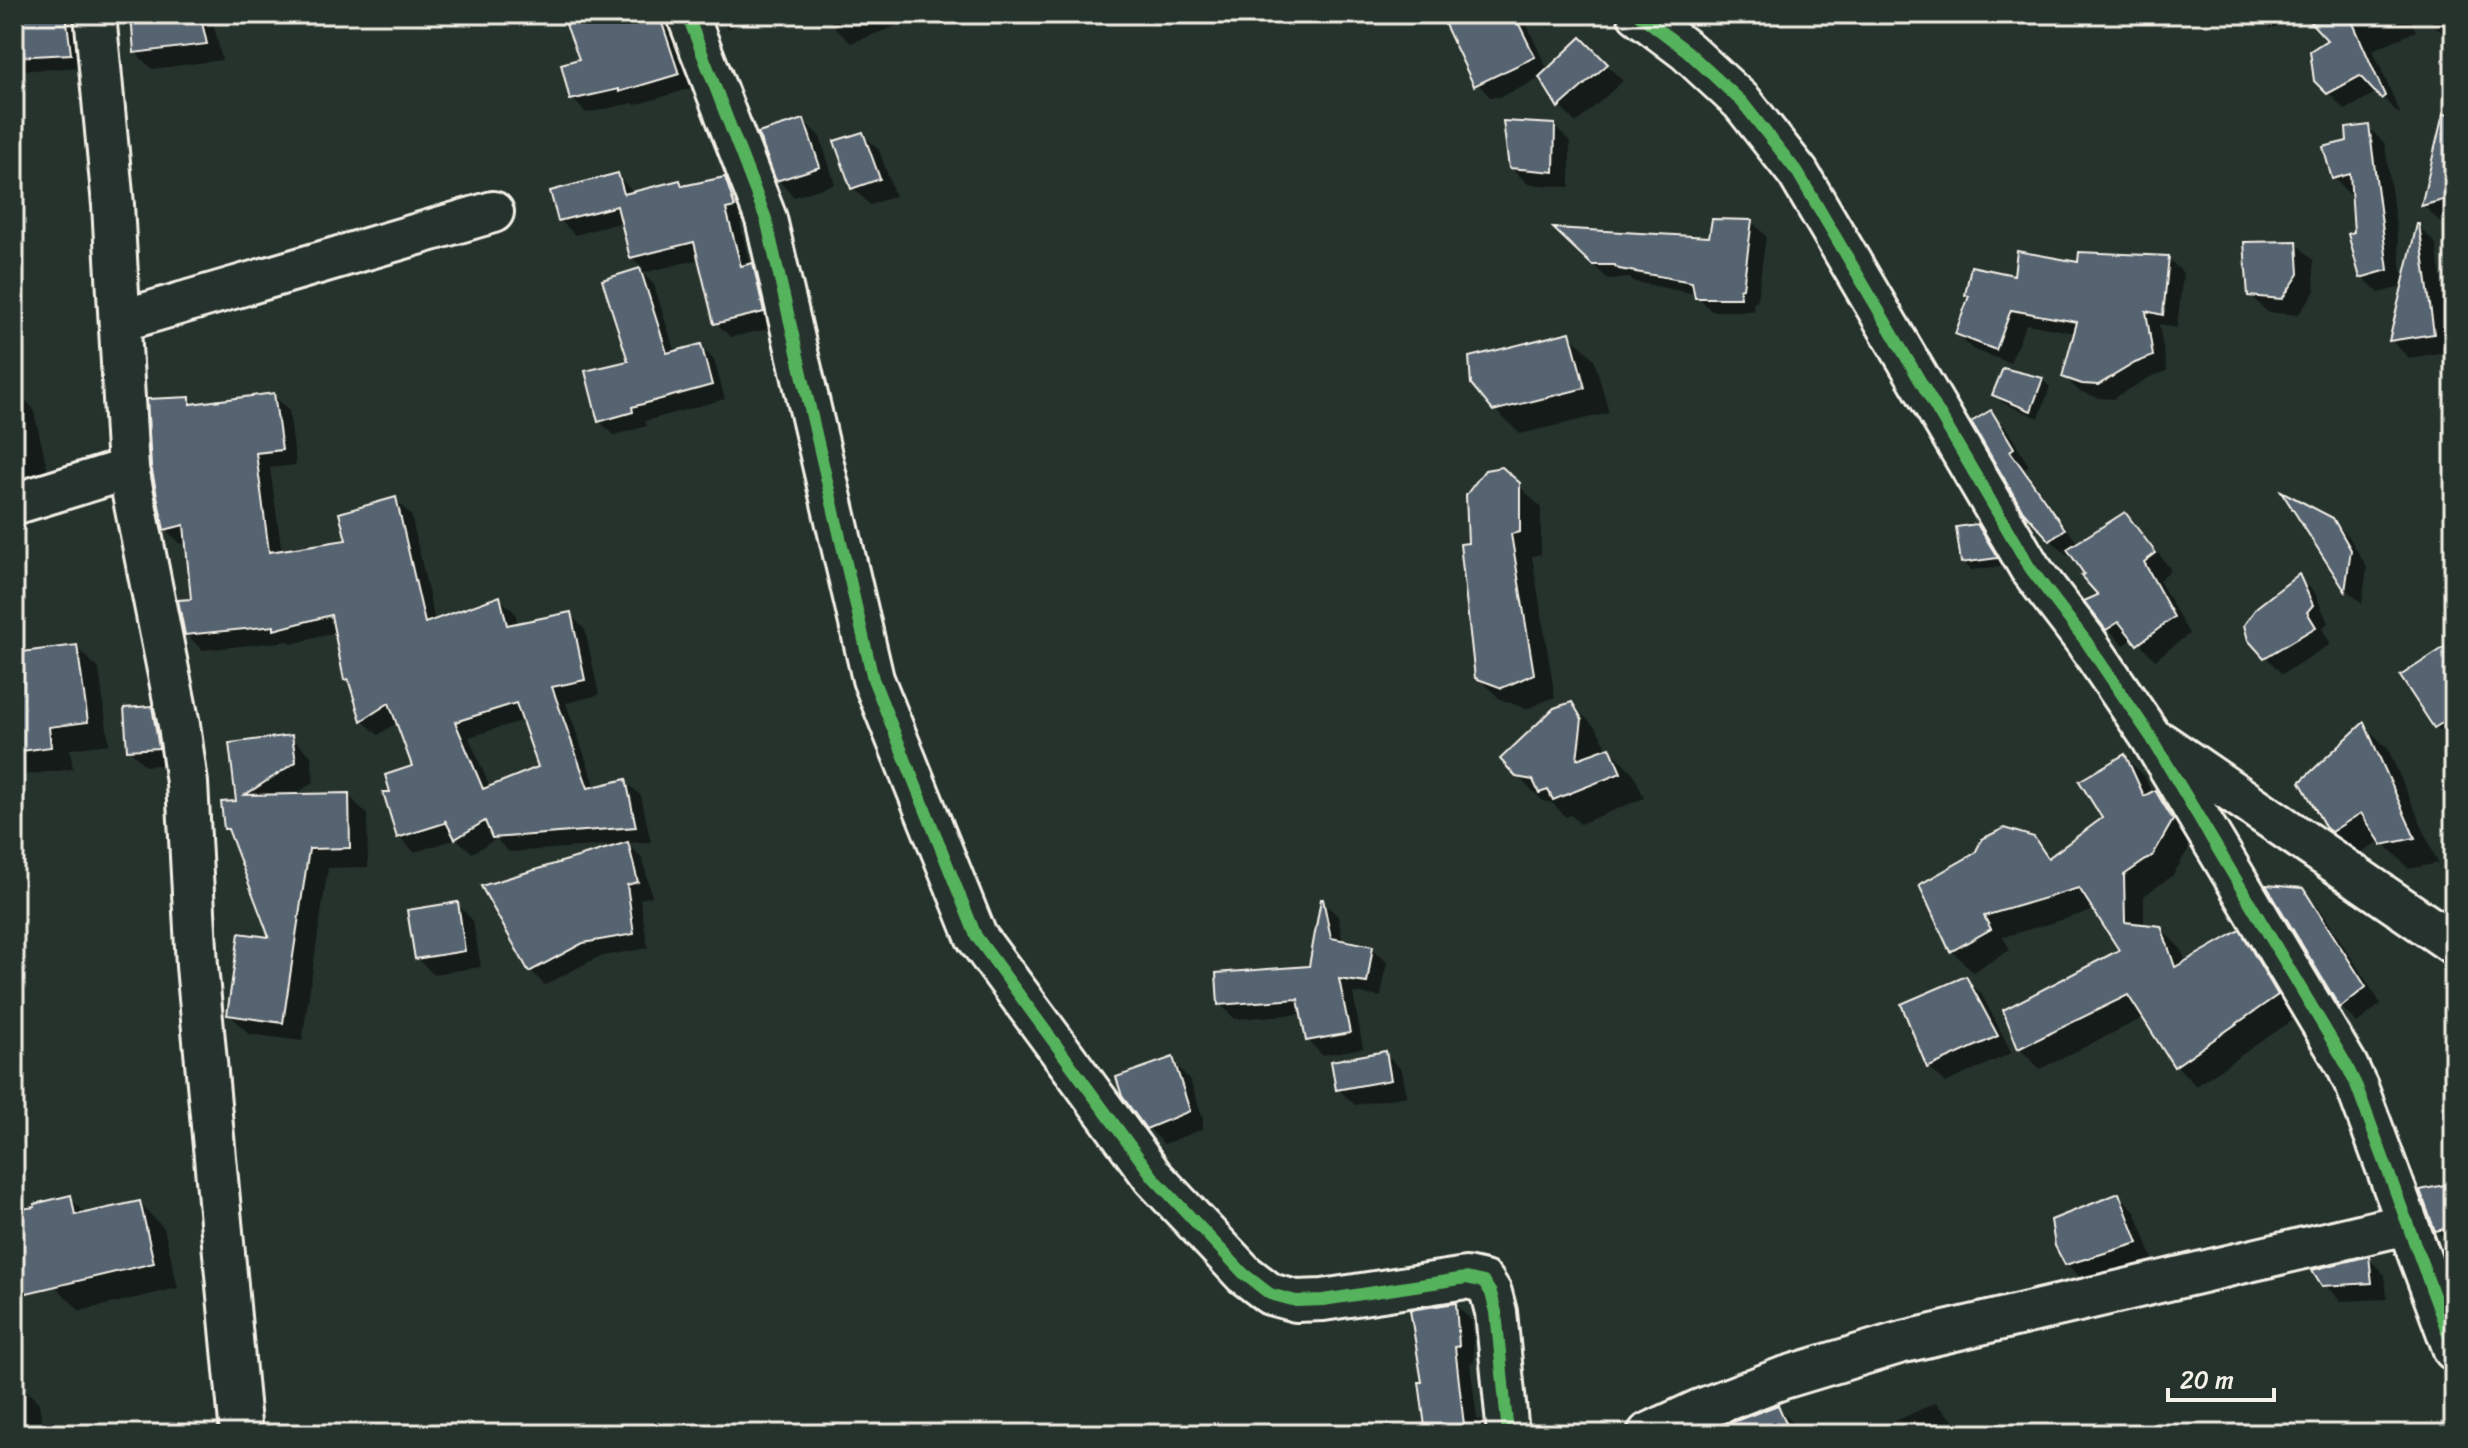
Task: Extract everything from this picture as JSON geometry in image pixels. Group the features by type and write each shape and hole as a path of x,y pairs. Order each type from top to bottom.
{"street":[{"path":"95,14 113,205 128,469 179,725 187,783 197,966 241,1434"},
{"path":"687,14 766,219 873,679 976,936 1153,1177 1244,1274 1270,1294 1296,1301 1323,1300 1466,1278 1484,1282 1491,1293 1496,1312 1508,1434"},
{"path":"1638,14 1687,51 1742,102 1798,173 2030,568 2085,640 2151,737 2346,1064 2454,1350"},
{"path":"120,321 493,212"},
{"path":"14,504 128,469"},
{"path":"2151,737 2454,944"},
{"path":"1648,1434 1783,1378 1899,1343 2407,1224"}],"building":[{"path":"14,14 66,14 71,54 14,57"},
{"path":"131,14 200,14 207,44 134,53"},
{"path":"562,14 659,14 679,74 619,92 619,89 570,100 561,64 579,59"},
{"path":"1440,14 1514,14 1535,57 1474,86"},
{"path":"2303,14 2349,14 2385,96 2381,99 2360,76 2327,94 2314,81 2310,51 2327,40"},
{"path":"1581,37 1608,64 1558,108 1539,77"},
{"path":"2443,114 2454,115 2454,197 2421,206"},
{"path":"804,119 820,167 776,181 758,133"},
{"path":"1503,121 1555,124 1554,172 1509,168"},
{"path":"2369,125 2388,270 2360,278 2348,234 2354,232 2350,174 2332,179 2323,147 2347,141 2346,128"},
{"path":"863,132 880,179 851,189 834,141"},
{"path":"618,173 624,194 680,180 682,186 725,177 735,207 726,209 741,266 753,263 764,312 714,324 694,242 630,258 617,206 558,221 550,191"},
{"path":"1712,219 1752,220 1741,298 1695,298 1692,282 1619,269 1614,265 1592,265 1553,228 1709,237"},
{"path":"2417,224 2434,334 2389,341"},
{"path":"2297,241 2299,274 2282,299 2248,296 2244,242"},
{"path":"2017,251 2078,262 2079,252 2169,256 2163,315 2146,311 2153,356 2098,385 2082,384 2062,377 2077,322 2011,310 1996,350 1955,334 1969,296 1965,295 1971,266 2014,275"},
{"path":"640,268 667,353 701,344 712,385 632,407 633,412 598,422 585,371 628,361 602,280"},
{"path":"1570,332 1585,388 1493,411 1471,384 1469,357"},
{"path":"2003,368 2043,378 2031,411 1992,395"},
{"path":"274,393 282,450 256,453 269,552 346,540 339,513 396,497 425,623 500,596 507,625 571,612 585,680 552,687 588,788 626,779 636,827 492,838 485,821 455,839 445,820 445,823 397,838 383,792 390,792 385,775 412,766 389,703 361,721 348,679 344,680 331,615 274,630 274,626 185,635 178,600 191,599 184,525 164,530 151,466 147,399 190,397 190,404","holes":["516,703 538,767 483,789 455,722"]},
{"path":"1991,410 2014,448 2010,451 2065,529 2050,541 2023,511 1971,422"},
{"path":"1502,467 1520,483 1520,532 1511,534 1534,674 1502,688 1475,678 1460,544 1468,543 1466,495 1485,470"},
{"path":"2281,491 2333,518 2351,550 2345,591"},
{"path":"2125,512 2156,553 2144,562 2174,617 2137,645 2119,622 2106,630 2084,601 2098,595 2081,576 2084,574 2067,549"},
{"path":"1977,524 1998,558 1961,563 1956,527"},
{"path":"2299,574 2313,605 2307,612 2316,627 2264,658 2248,640 2244,625 2257,607"},
{"path":"2454,641 2454,716 2434,728 2400,676"},
{"path":"77,645 88,722 49,727 51,747 14,752 14,653"},
{"path":"1572,702 1582,719 1577,759 1610,747 1621,773 1553,800 1548,790 1539,793 1533,780 1516,777 1500,759 1554,708"},
{"path":"152,706 159,748 127,750 124,708"},
{"path":"2364,722 2415,838 2382,845 2361,813 2331,832 2300,782"},
{"path":"292,735 296,762 245,795 349,793 350,848 309,849 283,1023 227,1015 239,933 269,937 228,829 224,829 221,802 236,801 229,743"},
{"path":"2125,754 2144,796 2155,790 2173,820 2153,855 2124,875 2125,922 2161,926 2175,967 2240,930 2278,995 2174,1067 2128,995 2018,1049 2003,1010 2119,950 2079,888 1984,916 1991,929 1950,952 1919,885 1975,853 1982,839 2004,828 2034,837 2048,858 2102,818 2079,781"},
{"path":"628,842 638,882 627,885 634,934 583,943 529,972 481,886"},
{"path":"2266,885 2303,888 2366,987 2340,1008"},
{"path":"1321,899 1331,938 1373,946 1367,983 1339,979 1350,1033 1306,1041 1298,999 1218,1005 1216,973 1309,966"},
{"path":"458,902 465,951 415,959 407,910"},
{"path":"1966,976 1998,1036 1927,1068 1901,1004"},
{"path":"1386,1051 1391,1080 1336,1090 1331,1061"},
{"path":"1173,1057 1190,1111 1146,1129 1122,1096 1116,1077"},
{"path":"2454,1183 2454,1227 2435,1231 2420,1190"},
{"path":"2119,1193 2138,1243 2065,1265 2055,1246 2051,1220"},
{"path":"71,1195 75,1215 140,1201 154,1263 14,1296 14,1210 35,1207 34,1204"},
{"path":"2369,1256 2372,1283 2322,1286 2312,1270"},
{"path":"1456,1303 1459,1346 1455,1347 1465,1434 1426,1434 1419,1382 1422,1382 1410,1310"},
{"path":"1778,1405 1791,1434 1703,1434 1709,1431"}],"cycle path":[{"path":"687,14 766,219 873,679 976,936 1153,1177 1244,1274 1270,1294 1296,1301 1323,1300 1466,1278 1484,1282 1491,1293 1496,1312 1508,1434"},
{"path":"1638,14 1687,51 1742,102 1798,173 2030,568 2085,640 2151,737 2346,1064 2454,1350"}]}
